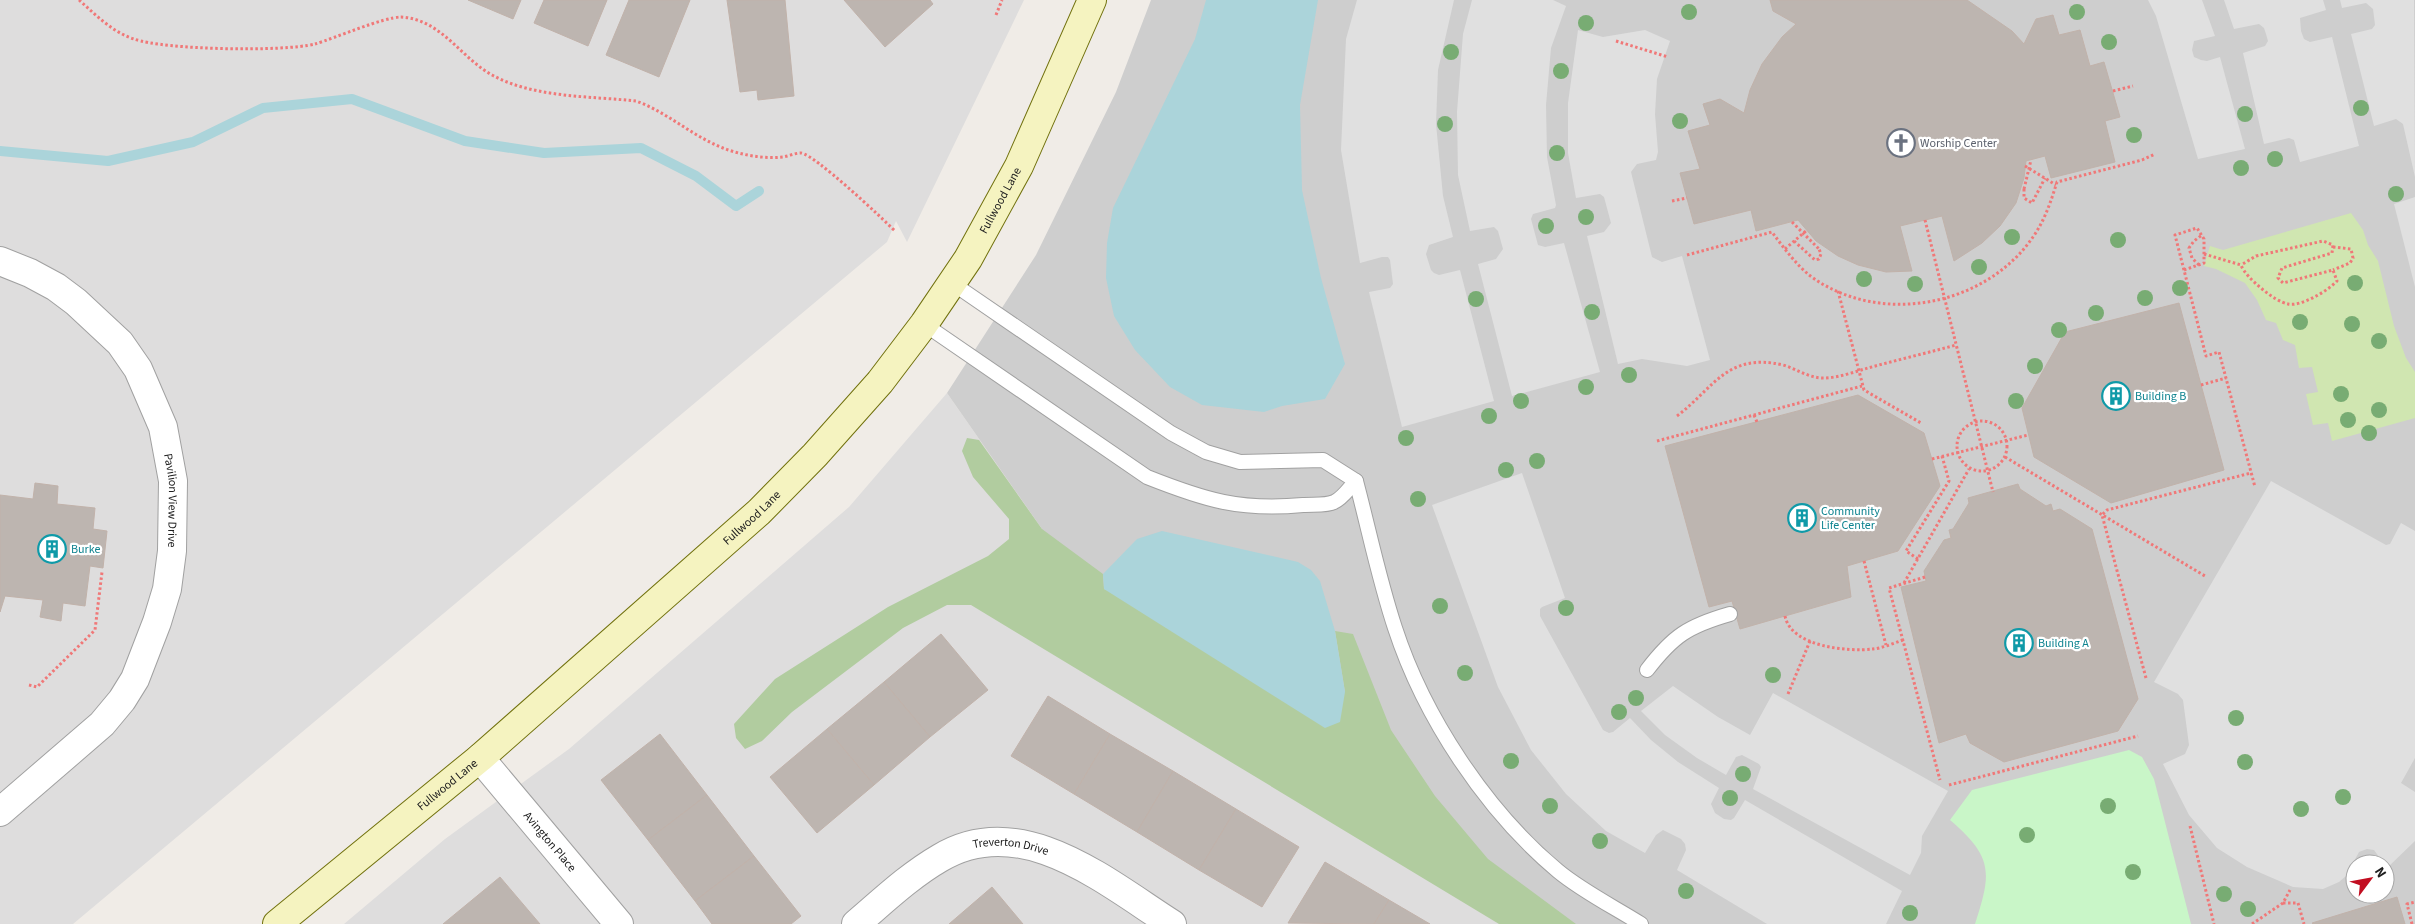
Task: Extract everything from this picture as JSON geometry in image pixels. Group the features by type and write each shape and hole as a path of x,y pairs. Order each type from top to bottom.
{"street":[{"name":"Fullwood Lane","path":"277,924 480,758 759,512 815,455 880,382 924,324 968,259 1019,166 1092,0"},
{"name":"Pavilion View Drive","path":"0,262 30,273 56,287 76,302 120,343 138,369 163,427 173,481 172,551 167,588 157,622 135,679 122,700 102,724 0,812"},
{"name":"Avington Place","path":"480,758 619,924"},
{"name":"Treverton Drive","path":"856,924 912,877 942,857 974,844 1008,841 1043,849 1079,865 1172,924"}],"lane":[{"path":"952,283 1171,433 1206,452 1240,462 1323,460 1356,481 1395,628 1423,696 1450,742 1485,793 1517,834 1559,872 1641,924"},
{"path":"924,324 1147,477 1173,487 1204,498 1244,507 1272,508 1334,502 1356,481"},
{"path":"1646,670 1681,633 1706,620 1730,614"}],"path":[{"path":"79,0 114,30 134,39 156,44 188,46 240,48 312,44 400,17 420,21 443,34 492,75 526,89 636,101 652,107 708,142 738,154 783,157 795,153 809,156 856,194 895,231"},
{"path":"996,14 1002,0"},
{"path":"1616,41 1668,57"},
{"path":"2113,91 2133,86"},
{"path":"1687,255 1772,232 1809,275 1838,290 1878,302 1907,305 1944,299 1973,288 2005,268 2033,238 2048,210 2057,182 2142,160 2155,154"},
{"path":"2031,160 2024,189 2024,198 2032,203 2036,199 2045,178"},
{"path":"2025,166 2056,185"},
{"path":"1672,201 1687,198"},
{"path":"1925,220 1993,492"},
{"path":"1792,222 1819,249 1821,254 1819,259 1815,260 1794,241"},
{"path":"2184,270 2200,266 2204,263 2206,247 2202,235 2197,228 2175,235 2206,356 2219,352 2255,487"},
{"path":"1785,249 1807,230"},
{"path":"2200,266 2192,258 2190,248 2194,241 2202,235"},
{"path":"2204,254 2241,265 2256,256 2323,241 2329,242 2333,247 2350,249 2353,254 2350,263 2333,270 2283,283 2278,278 2282,268 2326,256 2332,253 2333,247"},
{"path":"2241,265 2244,273 2255,284 2288,304 2298,303 2330,289 2337,281 2333,270"},
{"path":"1838,290 1864,390 1921,423"},
{"path":"1677,416 1691,406 1722,373 1744,365 1761,363 1784,366 1822,378 1956,345"},
{"path":"2201,385 2226,378"},
{"path":"1657,441 1862,386"},
{"path":"1754,415 1757,422"},
{"path":"1976,422 1990,422 1998,426 2007,440 2005,457 2000,464 1988,470 1977,471 1969,469 1957,453 1957,440 1960,432 1966,426 1976,422"},
{"path":"1932,459 2028,435"},
{"path":"1918,559 1906,552 1949,481 1942,456"},
{"path":"2005,457 2205,576"},
{"path":"1904,584 1969,469"},
{"path":"2102,515 2107,510 2251,473"},
{"path":"2102,515 2146,678"},
{"path":"1864,562 1886,645"},
{"path":"30,685 37,687 95,630 102,572"},
{"path":"1925,577 1889,588 1940,780"},
{"path":"1785,616 1791,630 1810,641 1851,650 1875,649 1903,640"},
{"path":"1788,694 1810,641"},
{"path":"1949,785 2138,736"},
{"path":"2190,826 2214,924"},
{"path":"2252,924 2283,903 2290,890"},
{"path":"2412,924 2407,904 2415,902"},
{"path":"2283,903 2298,904 2304,924"}],"shaded area":[{"path":"0,0 1024,0 907,242 896,221 887,242 73,924 0,924"},
{"path":"1151,0 2415,0 2415,924 1527,924 969,597 1042,529 947,393 1036,255 1116,92"},
{"path":"1357,0 1454,0 1438,70 1436,124 1443,196 1453,237 1429,245 1426,254 1431,270 1434,273 1439,275 1460,270 1494,401 1402,427 1369,292 1390,288 1393,284 1390,260 1388,257 1382,257 1360,263 1341,150 1346,39"},
{"path":"1472,0 1553,0 1566,6 1551,48 1546,105 1547,157 1556,205 1555,208 1533,214 1531,219 1538,245 1545,247 1564,243 1600,372 1512,396 1478,264 1496,259 1503,249 1498,231 1494,227 1470,231 1458,175 1457,112 1463,34"},
{"path":"2148,0 2202,0 2215,36 2194,41 2192,50 2194,57 2207,61 2220,57 2245,149 2198,159 2156,16"},
{"path":"2224,0 2323,0 2326,10 2300,18 2301,31 2304,39 2310,42 2332,37 2359,146 2300,162 2294,140 2289,138 2264,144 2243,53 2265,46 2268,41 2264,28 2259,24 2234,29"},
{"path":"2340,0 2414,0 2415,177 2403,124 2396,119 2374,126 2351,34 2372,29 2375,25 2373,9 2366,3 2342,8"},
{"path":"1578,30 1603,37 1645,30 1670,41 1657,79 1655,114 1658,152 1656,160 1637,164 1631,172 1652,257 1662,262 1682,256 1710,360 1687,366 1642,359 1618,364 1587,236 1604,232 1611,223 1604,197 1600,194 1576,198 1568,153 1568,103"},
{"path":"2415,197 2415,287 2394,204"},
{"path":"947,393 1042,529 1527,924 344,924 445,839 569,749 849,507"},
{"path":"1522,473 1565,598 1542,607 1540,609 1540,616 1603,730 1609,733 1613,732 1630,718 1651,740 1678,762 1719,788 1711,804 1715,813 1724,819 1731,820 1734,818 1745,800 1902,891 1886,924 1767,924 1677,870 1686,850 1685,844 1681,839 1663,830 1656,835 1645,853 1606,831 1566,794 1531,750 1498,687 1432,505"},
{"path":"2271,481 2386,545 2390,544 2401,523 2415,531 2415,758 2401,783 2415,792 2415,841 2395,860 2395,854 2377,854 2374,850 2367,849 2358,854 2345,854 2345,877 2339,882 2323,889 2293,887 2247,867 2217,848 2189,815 2163,764 2185,754 2189,745 2183,700 2178,694 2154,682"},
{"path":"1673,686 1718,717 1750,735 1773,693 1948,791 1922,836 1921,853 1910,875 1753,789 1761,767 1759,764 1742,755 1736,757 1726,775 1697,758 1665,735 1641,711"}],"green space":[{"path":"2351,213 2363,230 2368,245 2378,261 2394,326 2406,358 2415,372 2415,418 2332,441 2328,423 2313,425 2306,394 2318,392 2312,367 2299,368 2295,345 2283,340 2276,323 2266,320 2257,300 2245,283 2216,269 2204,266 2210,246 2223,250"},
{"path":"967,438 979,440 1042,529 1103,574 1104,589 1345,692 1335,631 1353,634 1391,730 1435,796 1488,859 1576,924 1499,924 971,605 947,605 903,628 792,712 762,741 745,749 736,738 734,724 775,679 888,607 988,556 1009,539 1009,519 973,477 962,451"},
{"path":"2129,750 2142,757 2154,779 2191,924 1975,924 1984,891 1985,866 1981,855 1974,845 1950,820 1972,790"}],"water":[{"path":"1206,0 1318,0 1300,105 1302,190 1321,278 1345,364 1325,399 1282,406 1264,412 1202,405 1170,387 1135,350 1114,316 1106,278 1107,243 1113,208 1195,39"},
{"path":"1162,531 1298,562 1311,570 1320,581 1335,631 1345,692 1340,722 1325,728 1104,589 1103,574 1137,539"}],"building":[{"path":"468,0 521,0 513,19"},
{"path":"544,0 607,0 588,46 534,23"},
{"path":"629,0 690,0 659,77 606,55"},
{"path":"727,0 785,0 794,96 758,100 757,90 740,92"},
{"path":"844,0 930,0 933,4 885,47"},
{"name":"Worship Center","path":"1770,0 1967,0 2012,31 2024,44 2036,19 2053,15 2059,35 2080,30 2090,66 2104,62 2120,117 2105,121 2115,162 2051,178 2045,156 2026,161 2024,178 2016,203 2000,226 1982,243 1954,261 1942,216 1900,226 1912,271 1886,272 1858,265 1838,256 1816,241 1798,220 1756,231 1751,210 1694,224 1680,173 1700,169 1688,131 1710,125 1703,104 1720,99 1744,113 1750,90 1762,64 1782,37 1796,24 1773,11"},
{"name":"Building B","path":"2179,303 2224,470 2111,503 2034,457 2022,408 2065,332"},
{"name":"Community Life Center","path":"1858,395 1924,433 1940,486 1898,551 1847,566 1851,597 1740,629 1732,601 1709,607 1665,446"},
{"name":"Burke","path":"35,483 58,486 57,504 95,508 93,529 107,531 103,568 90,566 85,606 63,603 61,621 40,617 43,600 5,596 0,612 0,495 33,499"},
{"name":"Building A","path":"2018,484 2020,489 2046,506 2051,504 2053,511 2060,509 2092,529 2138,699 2118,731 2004,762 1970,743 1966,734 1939,743 1901,587 1926,581 1924,571 1944,540 1951,538 1949,530 1953,529 1969,503 1968,498"},
{"path":"941,634 988,690 930,737 884,682"},
{"path":"884,682 930,737 874,785 827,729"},
{"path":"1048,696 1110,734 1074,794 1011,756"},
{"path":"827,729 874,785 817,833 770,777"},
{"path":"660,734 707,795 648,840 601,780"},
{"path":"1110,734 1173,771 1137,832 1074,794"},
{"path":"1173,771 1236,809 1199,870 1137,832"},
{"path":"707,795 754,856 695,901 648,840"},
{"path":"1236,809 1299,847 1262,907 1199,870"},
{"path":"754,856 801,916 791,924 712,924 695,901"},
{"path":"1325,862 1389,900 1374,924 1288,923"},
{"path":"500,877 540,924 443,924"},
{"path":"992,887 1023,924 949,924"},
{"path":"2397,897 2405,924 2312,923 2374,904 2395,904 2395,898"},
{"path":"1389,900 1430,924 1374,924"}],"waterway":[{"path":"0,151 108,161 193,142 263,108 352,99 465,141 544,153 641,148 696,176 736,206 759,191"}],"place":[{"name":"Worship Center","path":"1901,143"},
{"name":"Building B","path":"2116,396"},
{"name":"Community Life Center","path":"1802,518"},
{"name":"Burke","path":"52,549"},
{"name":"Building A","path":"2019,643"}]}
